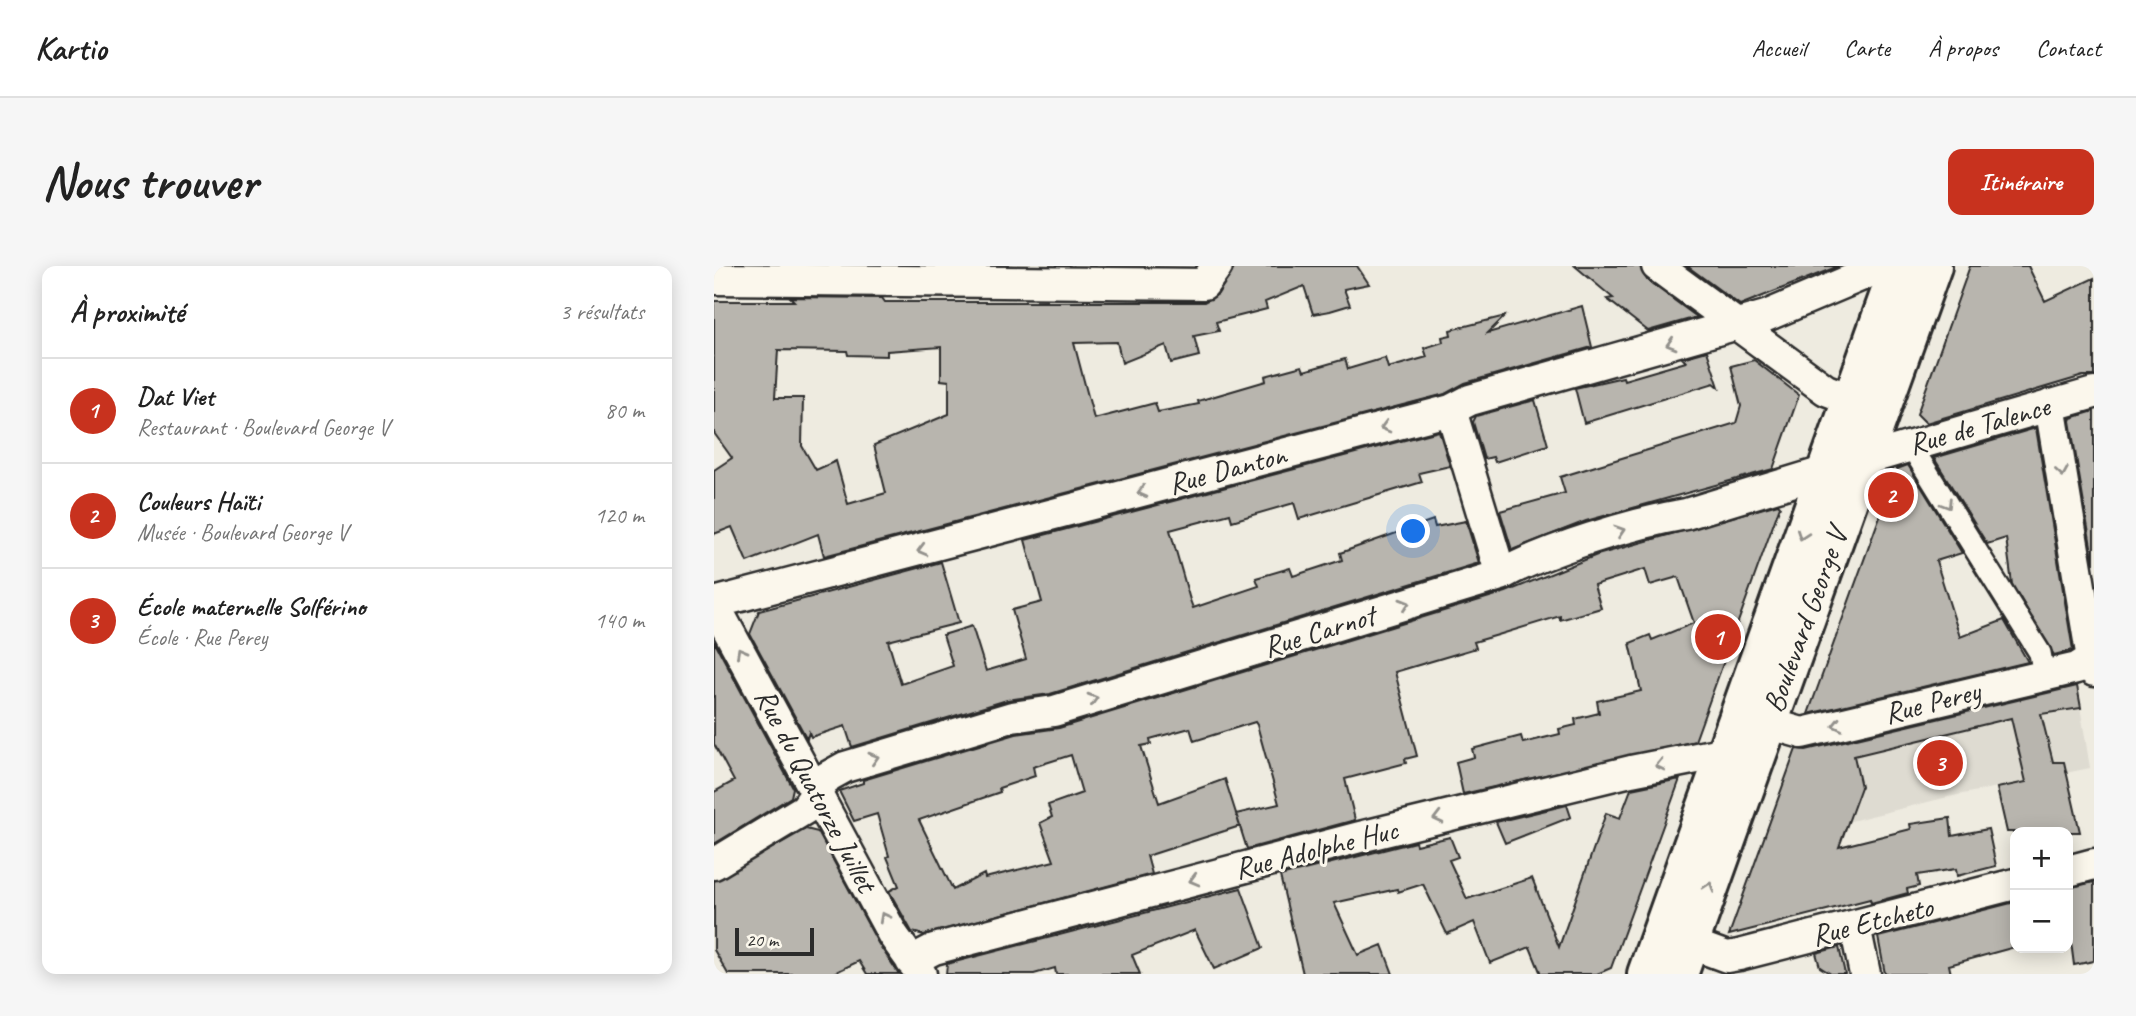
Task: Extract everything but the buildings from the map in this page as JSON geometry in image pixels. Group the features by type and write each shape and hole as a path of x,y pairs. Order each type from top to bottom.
{"main road":[{"name":"Boulevard George V","path":"1659,967 1727,752 1850,399 1900,266"},
{"name":"Boulevard George V","path":"1659,967 1767,723 1865,458 1932,266"}],"street":[{"path":"714,279 1204,284 1217,266"},
{"path":"1657,266 1826,390 1850,399"},
{"name":"Rue Danton","path":"714,603 1451,410 1470,400 1737,326 1884,266"},
{"name":"Rue de Talence","path":"1825,471 1916,444 1959,435 2094,393"},
{"path":"2050,405 2093,662"},
{"path":"1451,410 1501,575"},
{"path":"1916,444 1919,458 2040,653 2044,675"},
{"name":"Rue Carnot","path":"714,864 806,809 827,777 845,767 1012,717 1054,711 1501,575 1523,562 1825,471"},
{"name":"Rue du Quatorze Juillet","path":"714,603 894,935 916,967"},
{"name":"Rue Perey","path":"1767,723 1802,733 2093,662"},
{"name":"Rue Adolphe Huc","path":"916,967 934,949 1360,836 1631,771 1727,752"},
{"path":"2073,870 2094,864"},
{"name":"Rue Etcheto","path":"1659,967 1727,957 2010,885"},
{"path":"1855,926 1865,974"}],"shaded area":[{"path":"2076,681 2090,768 1948,797 1762,843 1797,746"}],"place":[{"name":"Couleurs Haïti","path":"1891,495"},
{"name":"Dat Viet","path":"1718,637"},
{"name":"École maternelle Solférino","path":"1940,763"}]}
